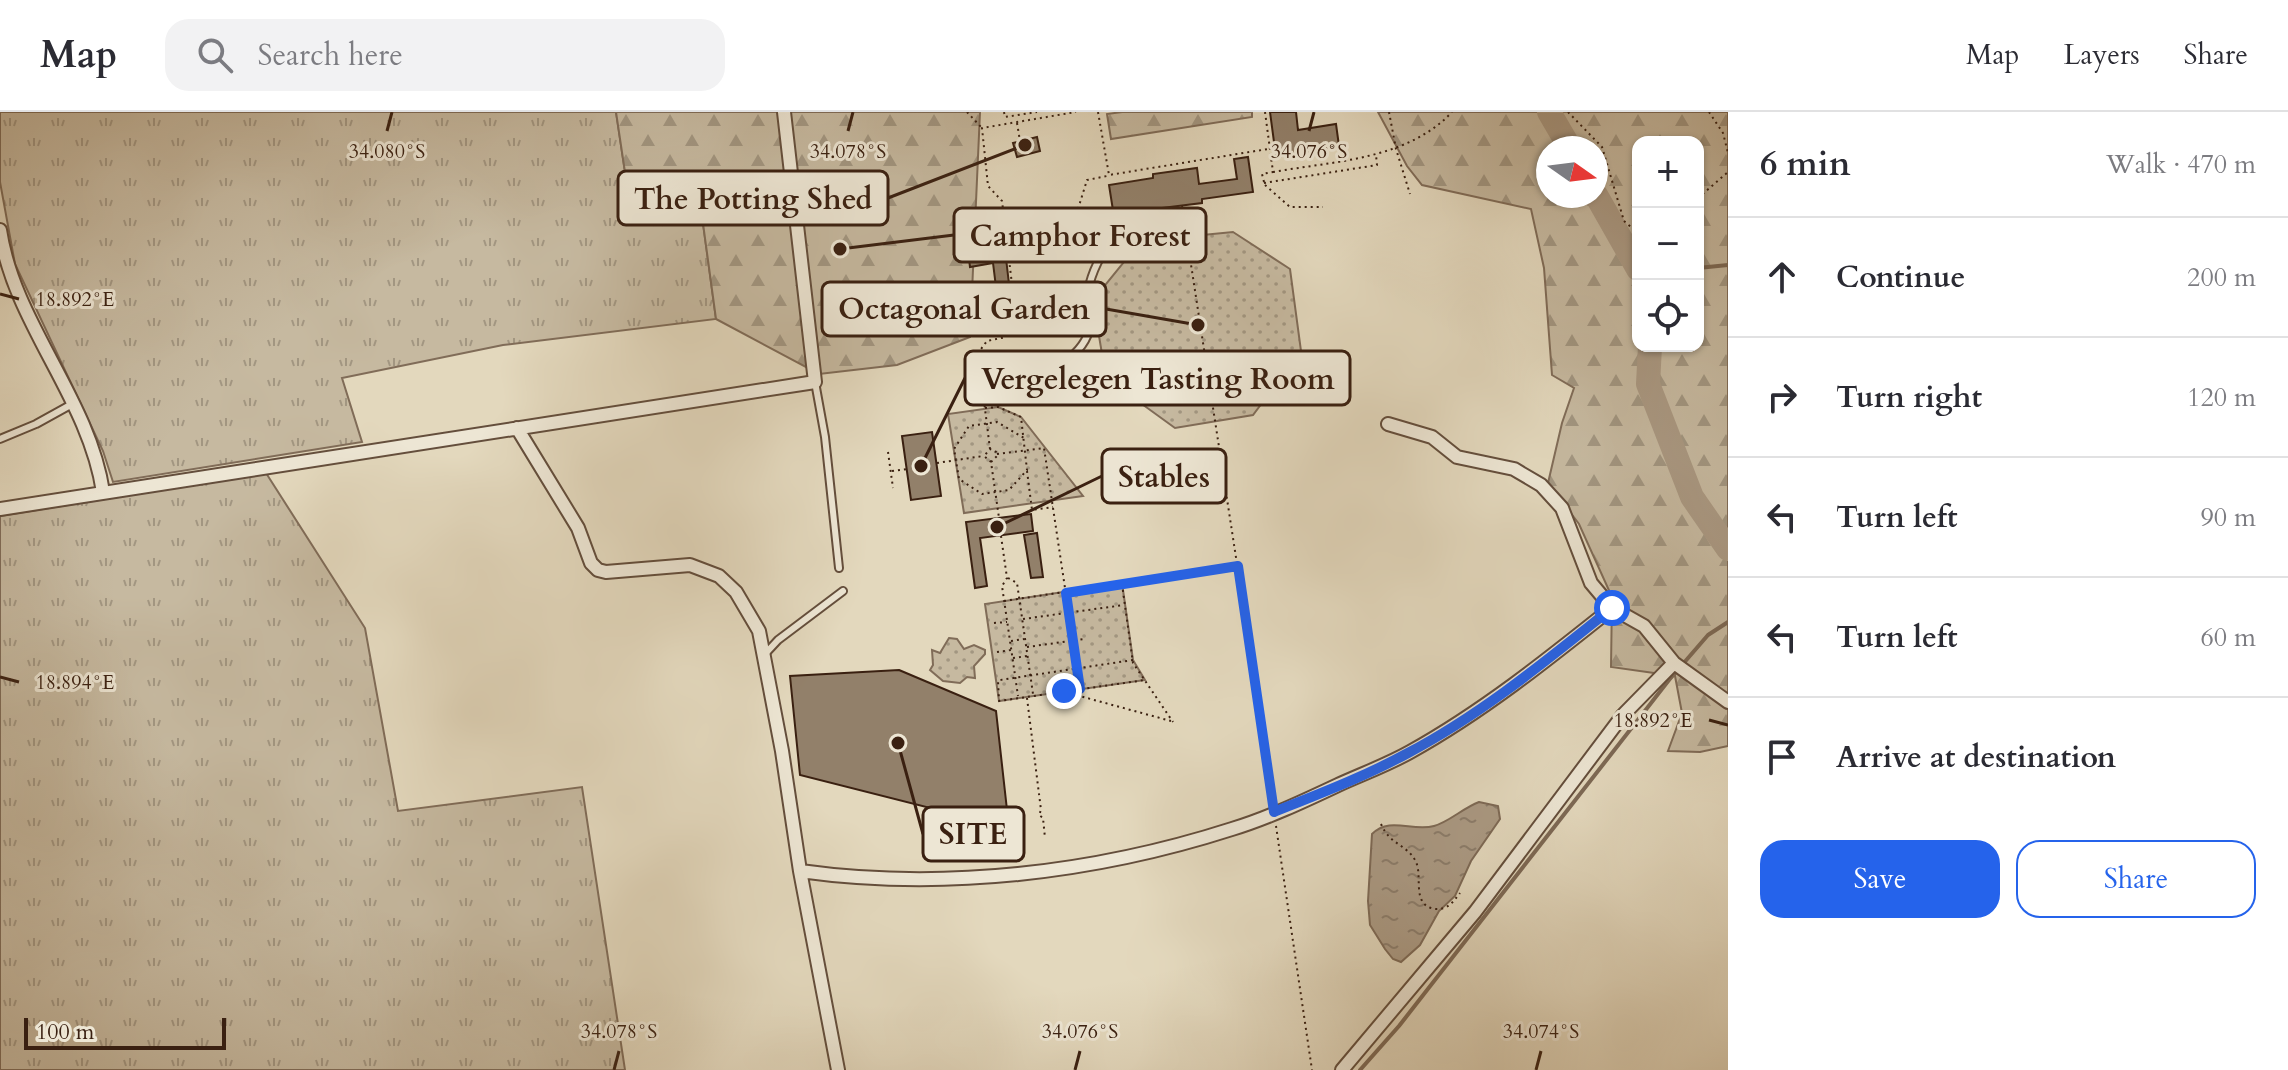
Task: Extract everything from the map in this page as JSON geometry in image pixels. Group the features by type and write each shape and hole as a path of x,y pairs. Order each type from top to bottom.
{"street":[{"path":"0,509 815,382 784,112"},
{"path":"0,230 11,272 74,403 96,457 103,492"},
{"path":"1388,424 1432,437 1457,457 1514,469 1541,485 1562,508 1591,583 1612,608 1644,626 1674,663 1728,702"},
{"path":"517,428 578,528 594,567 606,572 690,565 710,571 736,592 759,631 838,1070"},
{"path":"800,871 839,877 925,880 994,876 1120,858 1234,829 1408,754 1531,673 1612,608"},
{"path":"1342,1070 1475,912 1623,715 1674,663"}],"lane":[{"path":"1026,385 1056,369 1085,343 1090,324 1087,295 1093,270 1114,234"},
{"path":"815,382 825,437 839,568"},
{"path":"0,439 74,403"},
{"path":"765,655 778,640 843,591"}],"path":[{"path":"937,463 984,456 990,449 978,353 987,341 1006,337 1016,318 1002,201 988,186 982,128 967,112"},
{"path":"1004,112 1005,117"},
{"path":"1005,117 1010,112"},
{"path":"1005,117 1039,112 1041,117"},
{"path":"982,128 1076,112"},
{"path":"1098,112 1109,175"},
{"path":"1265,112 1273,172"},
{"path":"1389,112 1410,194"},
{"path":"1323,207 1290,207 1264,183 1262,174 1396,149 1441,124 1452,112"},
{"path":"1568,112 1602,147 1624,221 1632,228"},
{"path":"1709,112 1723,133 1728,153"},
{"path":"1017,122 1020,141"},
{"path":"1007,251 1069,238 1087,180 1274,148"},
{"path":"1264,183 1377,165 1376,154"},
{"path":"1310,165 1312,175"},
{"path":"1174,166 1177,171"},
{"path":"1704,193 1728,172"},
{"path":"1182,206 1312,1070"},
{"path":"984,409 998,407 1021,417 1032,510 1053,507"},
{"path":"1024,438 997,422 987,423 969,426 954,449 959,479 982,494 1009,490 1027,470"},
{"path":"990,449 997,454 1044,448 1080,689"},
{"path":"888,452 893,488"},
{"path":"991,462 997,454"},
{"path":"984,456 991,462"},
{"path":"991,462 999,518"},
{"path":"891,471 907,469"},
{"path":"1001,536 1007,578 1002,586 1018,697"},
{"path":"1004,601 1238,566"},
{"path":"1007,578 1017,583 1033,695"},
{"path":"1064,691 1173,722 1133,660 1122,583"},
{"path":"1022,620 1124,605"},
{"path":"994,623 1007,622"},
{"path":"1010,641 1025,639"},
{"path":"1026,647 1084,639"},
{"path":"997,652 1011,650"},
{"path":"1012,658 1027,656"},
{"path":"1133,660 998,681 999,701 1145,680"},
{"path":"1026,696 1041,810 1039,815 1043,818 1045,838"},
{"path":"1381,824 1392,842 1405,849 1417,862 1420,898 1426,905 1437,909 1449,906 1460,893"}],"green space":[{"path":"0,112 616,112 626,179 696,172 716,319 503,345 342,378 362,442 113,482 103,451 15,264 0,182"},
{"path":"616,112 980,112 970,337 897,365 819,374 716,319 696,172 626,179"},
{"path":"1252,112 1252,117 1111,139 1107,114"},
{"path":"1378,112 1728,112 1728,746 1700,752 1668,751 1682,713 1675,676 1611,667 1612,597 1579,524 1548,483 1574,388 1552,375 1544,268 1531,209 1422,185 1407,166"},
{"path":"1233,232 1290,269 1301,351 1253,415 1175,428 1106,378 1093,300 1141,241"},
{"path":"998,407 1021,417 1083,496 964,513 948,414"},
{"path":"266,473 365,628 398,811 582,787 625,1070 0,1070 0,516"},
{"path":"1122,583 1133,660 1145,680 999,701 985,604"},
{"path":"949,638 957,639 964,649 974,645 985,650 974,666 975,678 967,677 960,683 943,681 930,670 933,665 932,650 940,653"}],"water":[{"path":"1479,802 1498,806 1500,819 1471,861 1455,896 1439,911 1420,945 1401,962 1393,959 1370,925 1368,901 1372,834 1386,826 1434,826"}],"building":[{"path":"1270,112 1296,112 1298,130 1336,124 1339,146 1276,157"},
{"path":"1037,137 1040,151 1017,157 1013,143"},
{"path":"1248,157 1253,192 1153,209 1154,216 1115,223 1109,185 1153,178 1153,174 1197,168 1199,184 1237,179 1234,159"},
{"path":"1002,224 1009,284 996,287 993,263 970,267 968,251 993,248 990,225"},
{"path":"932,432 941,496 911,500 902,436"},
{"path":"1031,514 1033,531 980,538 987,586 975,588 966,522"},
{"path":"1037,533 1043,577 1031,578 1024,535"},
{"path":"899,670 996,711 1009,828 800,775 790,676"}],"waterway":[{"path":"1549,112 1563,136"},
{"path":"1603,208 1632,258"},
{"path":"1704,267 1728,265"},
{"path":"1650,352 1648,384 1692,497 1728,549"},
{"path":"1360,1070 1399,1026 1669,680 1708,635 1728,622"}],"place":[{"name":"The Potting Shed","path":"1025,145"},
{"name":"Camphor Forest","path":"840,249"},
{"name":"Octagonal Garden","path":"1198,325"},
{"name":"Vergelegen Tasting Room","path":"921,466"},
{"name":"Stables","path":"997,527"},
{"name":"SITE","path":"898,743"}],"route":[{"path":"1064,691 1080,689 1066,593 1238,566 1274,812 1408,754 1531,673 1612,608"}]}
